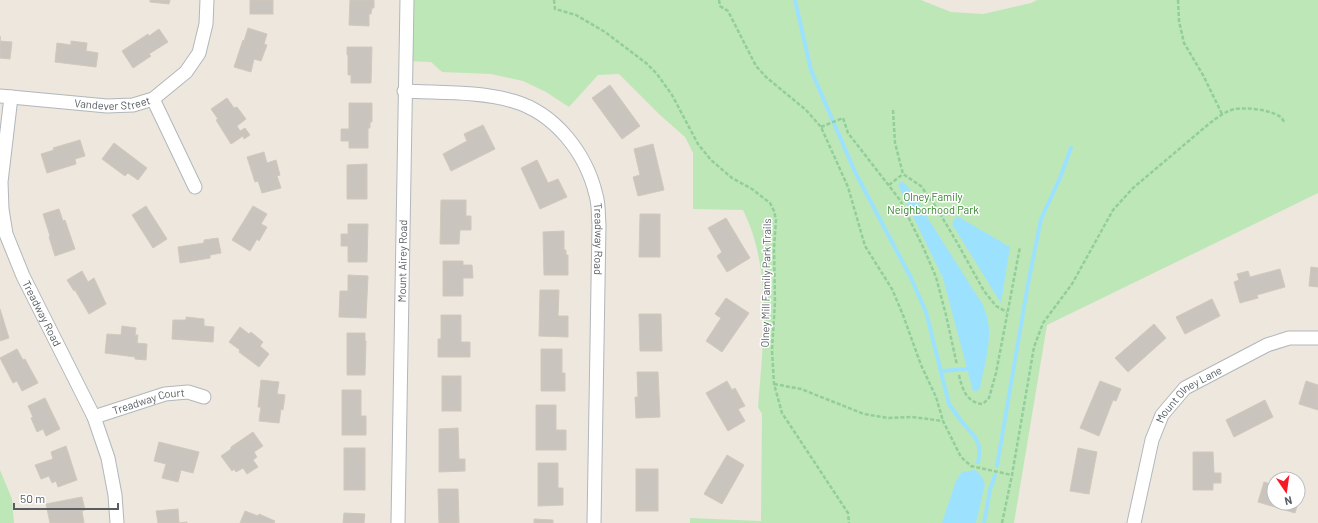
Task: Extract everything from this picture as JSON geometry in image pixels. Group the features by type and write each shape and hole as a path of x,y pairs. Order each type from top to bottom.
{"street":[{"name":"Vandever Street","path":"6,96 107,106 133,105 153,99 186,72 199,53 206,24 207,0"},
{"name":"Mount Airey Road","path":"398,523 406,0"},
{"name":"Treadway Road","path":"404,91 484,95 513,101 531,107 547,117 571,142 580,156 591,179 597,196 599,225 594,523"},
{"name":"Treadway Road","path":"6,96 1,182 2,210 6,234 23,276 94,417 108,458 117,523"},
{"path":"153,99 195,187"},
{"name":"Mount Olney Lane","path":"1134,523 1152,440 1162,415 1185,388 1267,345 1289,338 1318,338"},
{"name":"Treadway Court","path":"94,417 165,394 188,392 204,397"}],"path":[{"name":"Olney Mill Family Park Trails","path":"554,0 555,9 576,15 605,32 646,63 657,74 672,95 698,144 711,160 732,178 752,189 770,203 774,210 776,220 774,248 775,302 772,350 774,384 782,413 848,513 849,523"},
{"path":"719,0 720,6 728,10 756,66 766,77 806,110 821,127 848,187 866,246 892,289 921,365 936,397 943,421 961,456 971,466 1012,475"},
{"path":"1178,0 1179,21 1184,43 1203,75 1222,114"},
{"path":"1002,523 1012,475 1034,347 1043,323 1072,284 1113,210 1133,188 1222,114 1236,109 1248,108 1270,112 1281,116 1285,123"},
{"path":"893,110 895,143 903,174 921,186 952,233 984,291 996,306 1007,312"},
{"path":"821,127 843,118 848,133 900,200 936,276 957,365"},
{"path":"888,185 903,174"},
{"path":"959,375 964,391 969,399 976,404 983,404 989,398 998,366 1020,247"},
{"path":"774,384 801,390 864,414 888,418 912,417 943,421"}],"green space":[{"name":"Olney Family Neighborhood Park","path":"407,0 921,0 951,12 983,14 1031,3 1037,0 1318,0 1318,193 1047,325 1014,523 690,523 690,518 761,521 762,414 758,407 764,307 759,257 743,210 693,209 693,153 685,137 660,115 619,74 598,75 569,107 546,92 523,81 491,74 442,72 431,62 405,61"},
{"path":"0,470 12,499 14,523 0,523"}],"water":[{"path":"902,181 908,187 983,305 987,316 989,333 986,362 980,388 977,391 973,391 943,278 898,185"},
{"path":"957,216 1010,247 1001,303 952,224"},
{"path":"975,470 981,475 985,484 976,523 942,523 956,481 962,472"}],"building":[{"path":"150,0 170,0 169,4 150,2"},
{"path":"250,0 273,0 273,14 250,14"},
{"path":"350,0 374,0 374,8 372,8 371,14 369,14 369,26 349,25"},
{"path":"248,28 267,34 264,44 267,45 261,61 254,59 251,72 234,67"},
{"path":"159,29 168,42 149,54 151,56 133,68 122,51 148,34 149,36"},
{"path":"0,41 12,42 10,59 0,58"},
{"path":"71,41 87,43 86,51 98,53 96,67 55,62 57,43 71,45"},
{"path":"347,47 372,47 371,83 351,83 351,75 348,75"},
{"path":"610,85 640,126 622,139 592,98"},
{"path":"227,98 234,108 237,107 246,119 237,126 240,131 245,128 250,135 244,139 243,136 231,144 211,109"},
{"path":"349,103 372,103 372,122 370,122 370,128 368,128 368,148 349,148 349,141 341,141 341,129 349,129"},
{"path":"483,125 495,149 451,171 443,154 467,141 464,134"},
{"path":"80,140 85,156 75,159 76,164 47,173 41,154 54,150 53,148"},
{"path":"114,143 147,168 138,180 128,173 125,176 102,159"},
{"path":"653,144 664,190 638,196 633,177 640,175 634,149"},
{"path":"264,152 267,163 276,160 280,175 277,176 281,188 262,193 258,181 255,182 247,157"},
{"path":"537,160 548,183 558,179 567,197 540,209 521,168"},
{"path":"367,164 367,199 347,199 347,165"},
{"path":"441,200 466,200 466,216 471,216 471,230 460,230 459,244 440,244"},
{"path":"146,206 167,239 153,248 132,215"},
{"path":"253,206 267,214 261,224 267,227 259,241 257,239 250,251 232,240"},
{"path":"59,209 63,221 65,220 75,249 55,256 43,214"},
{"path":"640,214 660,214 660,257 639,257"},
{"path":"726,218 750,258 727,272 717,256 722,252 708,228"},
{"path":"348,224 368,224 367,262 348,262 348,246 341,246 341,234 348,234"},
{"path":"564,231 564,250 566,250 566,255 568,255 568,275 544,275 543,232"},
{"path":"218,238 221,253 210,255 210,258 180,263 178,247 204,243 204,240"},
{"path":"443,261 463,261 463,265 472,265 473,278 463,278 463,296 443,296"},
{"path":"1311,267 1318,268 1318,287 1309,286"},
{"path":"1280,269 1285,287 1257,295 1258,298 1240,303 1234,282 1239,280 1237,274 1248,271 1250,277"},
{"path":"82,271 88,282 94,278 106,304 89,314 75,290 74,291 67,280"},
{"path":"348,275 368,276 366,318 339,317 340,291 348,291"},
{"path":"540,290 559,290 558,316 568,316 568,337 539,336"},
{"path":"726,298 749,313 722,352 706,341 721,318 715,314"},
{"path":"1212,299 1220,316 1185,334 1176,317"},
{"path":"0,309 9,338 0,341"},
{"path":"639,314 661,314 662,351 640,351"},
{"path":"441,315 461,315 461,342 470,342 470,357 438,357 438,339 441,339"},
{"path":"186,317 204,319 204,326 214,327 213,342 172,339 173,320 186,320"},
{"path":"1154,324 1166,338 1128,372 1115,358"},
{"path":"122,326 136,328 135,335 138,335 137,343 147,344 146,360 105,353 107,334 121,335"},
{"path":"240,327 249,334 251,332 263,342 260,346 269,354 259,367 239,352 240,350 229,342"},
{"path":"347,333 365,333 365,375 347,375"},
{"path":"17,349 23,360 25,359 38,383 22,391 17,381 13,383 0,358"},
{"path":"541,349 562,349 562,373 565,373 565,391 541,391"},
{"path":"637,372 658,372 660,417 636,418 635,397 638,397"},
{"path":"442,376 461,376 461,411 442,411"},
{"path":"261,380 279,382 277,394 285,395 279,423 259,421 261,407 258,407"},
{"path":"727,381 732,390 735,388 745,406 738,409 745,421 728,431 706,393"},
{"path":"1100,381 1121,389 1116,401 1113,400 1099,436 1080,428"},
{"path":"1306,381 1318,385 1318,410 1299,404"},
{"path":"342,390 361,390 361,416 366,416 366,435 342,435"},
{"path":"45,398 60,429 46,436 43,429 37,432 28,406"},
{"path":"1265,400 1273,417 1234,437 1226,420"},
{"path":"536,405 556,405 556,430 566,430 566,450 536,450"},
{"path":"458,428 459,459 465,459 465,471 439,472 439,429"},
{"path":"253,432 263,446 254,452 257,457 253,460 258,467 247,474 243,468 236,472 234,469 232,471 221,456"},
{"path":"159,442 199,452 193,473 181,470 178,482 162,478 166,464 154,461"},
{"path":"66,446 77,480 58,487 56,481 52,483 49,476 41,479 35,465 53,459 51,452"},
{"path":"344,448 365,448 365,490 344,490"},
{"path":"1078,448 1097,452 1089,494 1070,491"},
{"path":"1193,452 1213,452 1214,473 1221,473 1221,483 1213,483 1213,490 1193,490"},
{"path":"727,455 744,465 722,504 704,494"},
{"path":"538,463 558,463 558,488 563,488 563,505 538,506"},
{"path":"636,469 658,469 658,511 636,511"},
{"path":"1264,482 1266,483 1266,504 1258,502"},
{"path":"438,489 458,489 459,523 439,523"},
{"path":"82,497 85,510 82,511 84,523 50,523 46,504"},
{"path":"178,509 179,523 158,523 156,511"},
{"path":"245,511 258,516 259,514 275,521 274,523 240,523"},
{"path":"344,513 365,514 364,523 343,523"},
{"path":"534,519 553,520 553,523 534,523"}],"waterway":[{"path":"795,0 811,70 855,172 911,278 926,312 949,404 975,437 979,446 978,462"},
{"path":"997,466 1028,284 1041,219 1060,178 1071,148"},
{"path":"941,371 967,369"},
{"path":"984,523 990,490 995,475"}]}
